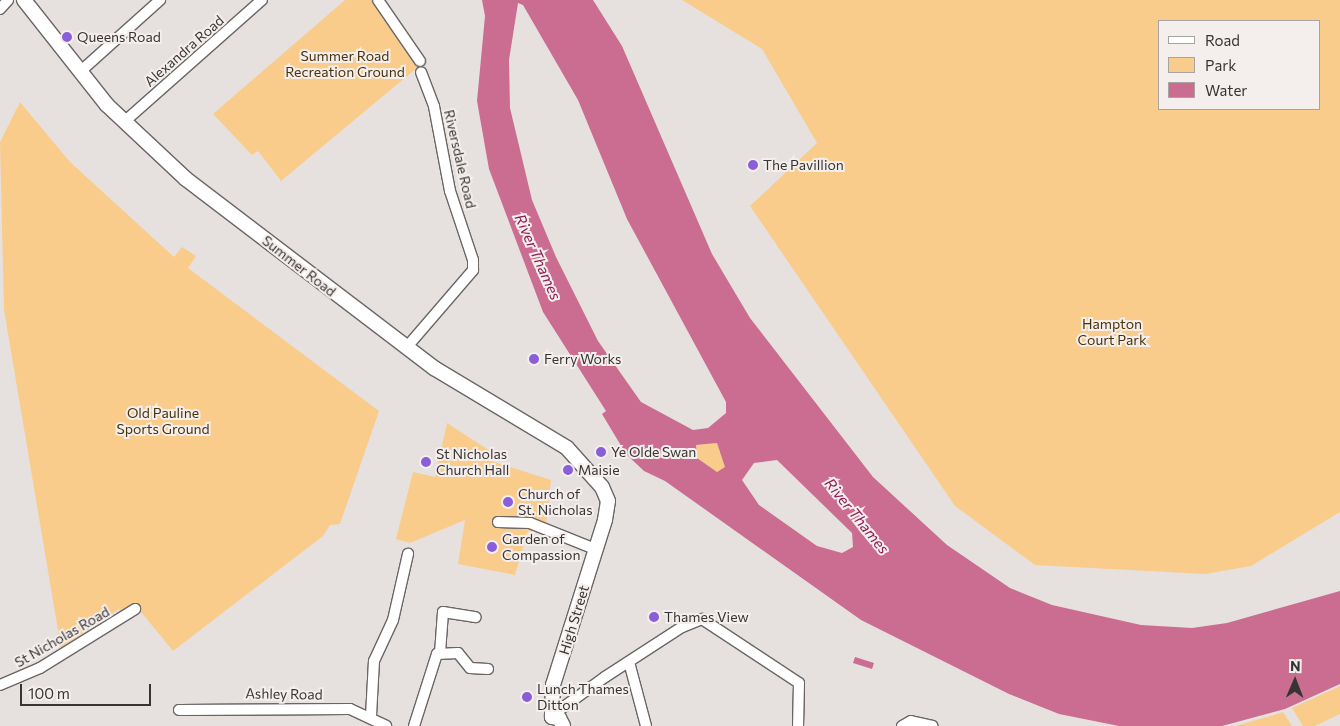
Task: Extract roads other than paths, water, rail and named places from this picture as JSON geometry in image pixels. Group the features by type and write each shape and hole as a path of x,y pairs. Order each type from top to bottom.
{"street":[{"path":"0,9 8,0"},
{"name":"Summer Road","path":"24,0 124,122 192,183 406,348 493,406 550,436 582,462 606,494"},
{"path":"82,70 160,0"},
{"name":"Alexandra Road","path":"124,122 262,0"},
{"name":"Riversdale Road","path":"378,0 421,66 434,106 450,191 474,260 473,270 406,348"},
{"name":"High Street","path":"554,722 552,685 605,520 606,494"},
{"path":"498,522 530,523 595,549"},
{"path":"371,716 374,660 393,620 408,554"},
{"name":"St Nicholas Road","path":"0,685 40,668 135,609"},
{"path":"414,726 440,653 443,612 476,617"},
{"path":"554,722 563,707 682,627 702,619 795,680 801,692 798,726"},
{"path":"440,653 458,653 470,668 488,669"},
{"path":"629,662 646,726"},
{"name":"Ashley Road","path":"179,710 331,708 371,716 386,726"},
{"path":"902,726 911,720 932,726"}],"water":[{"name":"River Thames","path":"482,0 593,0 622,46 712,254 750,318 873,477 947,545 1010,588 1052,605 1141,625 1192,628 1227,623 1340,591 1340,684 1285,709 1222,726 1119,726 1059,714 1009,694 861,620 665,481 644,471 626,454 602,414 606,411 543,312 489,169 477,101 485,16","holes":["518,3 523,5 578,100 627,219 726,402 726,413 708,428 693,430 641,402 598,341 556,257 532,200 510,108 509,60","717,443 725,467 717,472 697,458 696,445","777,460 852,533 853,547 842,553 817,546 759,505 742,480 754,463"]},
{"path":"855,657 874,663 872,669 853,663"}],"place":[{"name":"Queens Road","path":"67,37"},
{"name":"The Pavillion","path":"753,165"},
{"name":"Ferry Works","path":"534,359"},
{"name":"Ye Olde Swan","path":"601,452"},
{"name":"St Nicholas Church Hall","path":"426,462"},
{"name":"Maisie","path":"568,470"},
{"name":"Church of St. Nicholas","path":"508,502"},
{"name":"Garden of Compassion","path":"492,547"},
{"name":"Thames View","path":"654,617"},
{"name":"Lunch Thames Ditton","path":"527,697"}],"park label":[{"name":"Summer Road Recreation Ground","path":"345,64"},
{"name":"Hampton Court Park","path":"1112,332"},
{"name":"Old Pauline Sports Ground","path":"163,422"}]}
